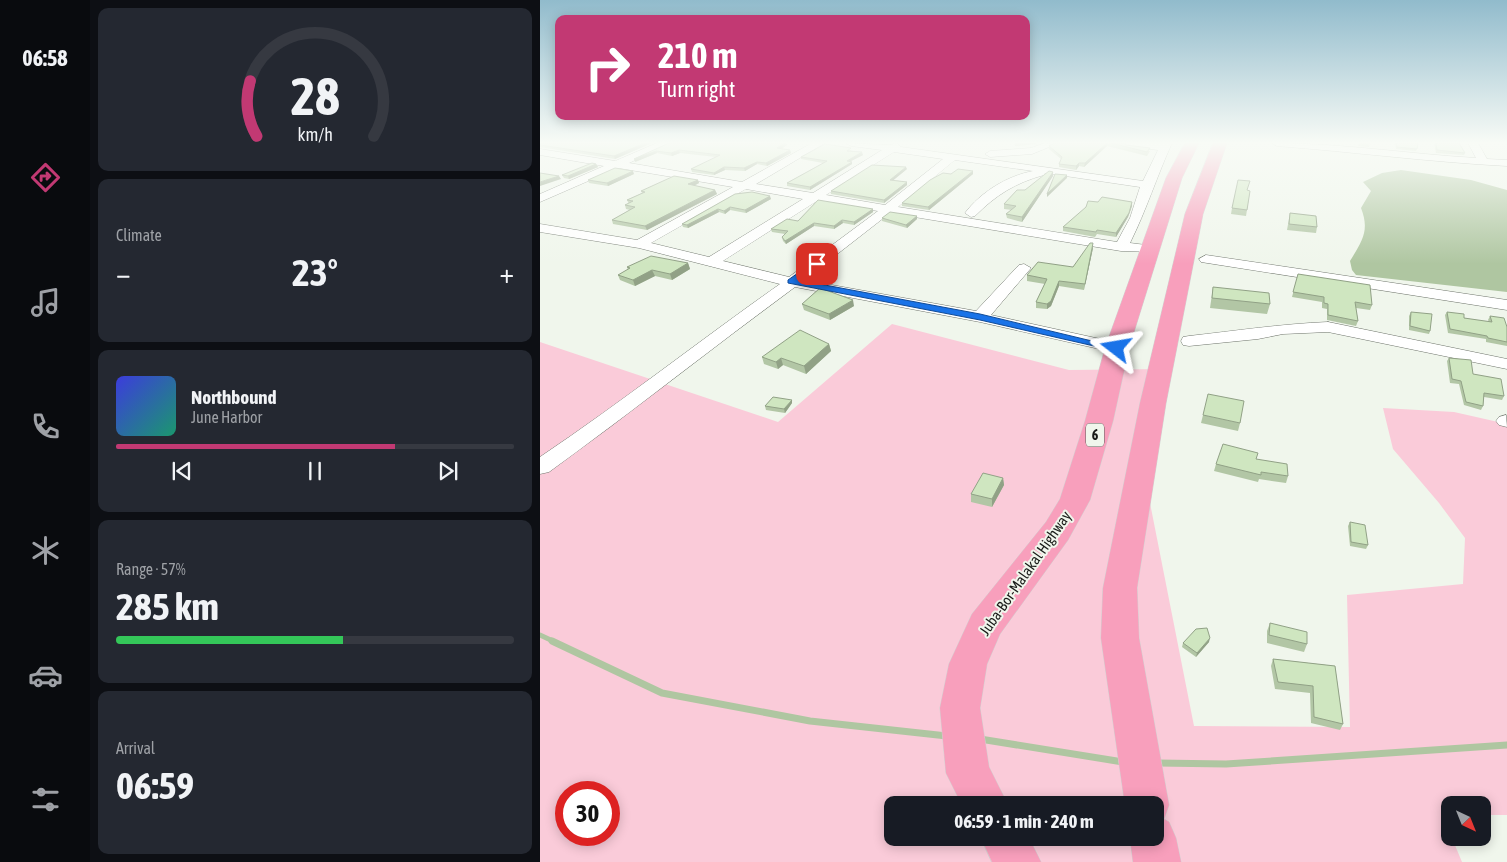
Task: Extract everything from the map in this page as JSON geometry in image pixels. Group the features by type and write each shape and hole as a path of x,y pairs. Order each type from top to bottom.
{"highway":[{"name":"Juba-Bor-Malakal Highway","path":"977,789 960,708 968,664 985,625 1058,531 1075,500 1099,422 1116,348 1172,183"},
{"path":"1146,796 1120,638 1120,588 1153,403 1194,214 1204,183"},
{"path":"1008,846 1017,862"},
{"path":"1154,846 1157,862"}],"street":[{"path":"540,198 575,183"},
{"path":"741,183 1121,247 1149,249"},
{"path":"709,263 834,183"},
{"path":"541,467 625,408 710,341 924,183"},
{"path":"971,213 991,193 1007,183"},
{"path":"1121,247 1136,218 1147,185 1136,183"},
{"path":"639,244 746,184"},
{"path":"540,228 639,244 791,282 980,317 1116,348"},
{"path":"1206,259 1363,285 1507,305"},
{"path":"980,317 1024,268"},
{"path":"1189,341 1258,334 1283,329 1328,327 1507,364"}],"shaded area":[{"path":"1364,183 1483,183 1507,190 1507,292 1356,275 1352,270 1350,261 1358,248 1365,230 1364,216 1361,208 1371,191"},
{"path":"892,324 1069,370 1168,369 1150,503 1194,726 1350,727 1347,595 1463,584 1465,538 1439,503 1393,449 1383,408 1454,412 1507,424 1507,815 1491,815 1491,796 1441,796 1441,846 1455,846 1462,862 540,862 540,342 778,422"}],"building":[{"path":"658,183 690,183 688,184 715,190 645,226 612,220 635,207 625,205 633,201 627,200 645,192 641,191"},
{"path":"788,183 816,183 810,187"},
{"path":"843,183 905,183 884,200 831,191"},
{"path":"926,183 958,183 928,207 902,203"},
{"path":"1034,183 1045,183 1022,217 1006,214 1016,206 1004,204 1017,190 1025,190"},
{"path":"1051,183 1058,183 1047,194"},
{"path":"1237,183 1249,183 1247,190 1250,191 1247,210 1232,208"},
{"path":"752,192 770,196 745,210 730,207 724,211 718,209 687,225 682,224 735,194"},
{"path":"1102,197 1132,202 1129,213 1116,233 1063,227 1086,207 1088,201 1098,202"},
{"path":"818,200 873,209 854,222 842,220 834,226 814,223 785,241 782,237 788,231 771,229 787,219 798,221"},
{"path":"890,212 917,216 906,225 882,218"},
{"path":"1290,213 1316,216 1317,227 1289,224"},
{"path":"1090,243 1093,243 1085,284 1059,281 1051,301 1047,304 1036,302 1047,279 1027,275 1038,262 1073,267"},
{"path":"651,256 688,263 670,274 652,270 633,280 618,275 630,268 627,267"},
{"path":"1298,274 1370,285 1372,305 1355,302 1358,321 1328,315 1328,304 1324,303 1324,297 1293,292"},
{"path":"1213,287 1269,293 1270,304 1212,298"},
{"path":"820,288 853,300 829,314 802,304"},
{"path":"1411,312 1432,314 1430,331 1410,326"},
{"path":"1447,312 1464,314 1464,318 1492,322 1490,316 1504,318 1507,327 1507,342 1450,329"},
{"path":"800,330 829,344 804,366 781,358 776,362 762,357"},
{"path":"1449,358 1471,360 1473,374 1501,379 1504,396 1484,393 1483,406 1466,402 1461,381 1452,379"},
{"path":"1208,394 1244,401 1240,423 1203,415"},
{"path":"773,397 792,400 784,409 765,406"},
{"path":"1223,444 1258,453 1256,459 1287,464 1288,476 1261,472 1261,475 1216,464"},
{"path":"983,473 1003,478 992,499 971,494"},
{"path":"1350,522 1365,525 1368,545 1351,542"},
{"path":"1270,623 1307,632 1307,644 1269,635"},
{"path":"1207,628 1210,638 1197,653 1183,643 1196,629"},
{"path":"1273,659 1335,666 1343,724 1314,717 1313,686 1278,682"}],"waterway":[{"path":"540,635 555,642"},
{"path":"552,641 662,693 810,721 947,736"},
{"path":"980,739 1123,762"},
{"path":"1158,763 1226,764 1507,745"}],"route":[{"path":"817,264 791,282 1065,334 1116,348"}]}
